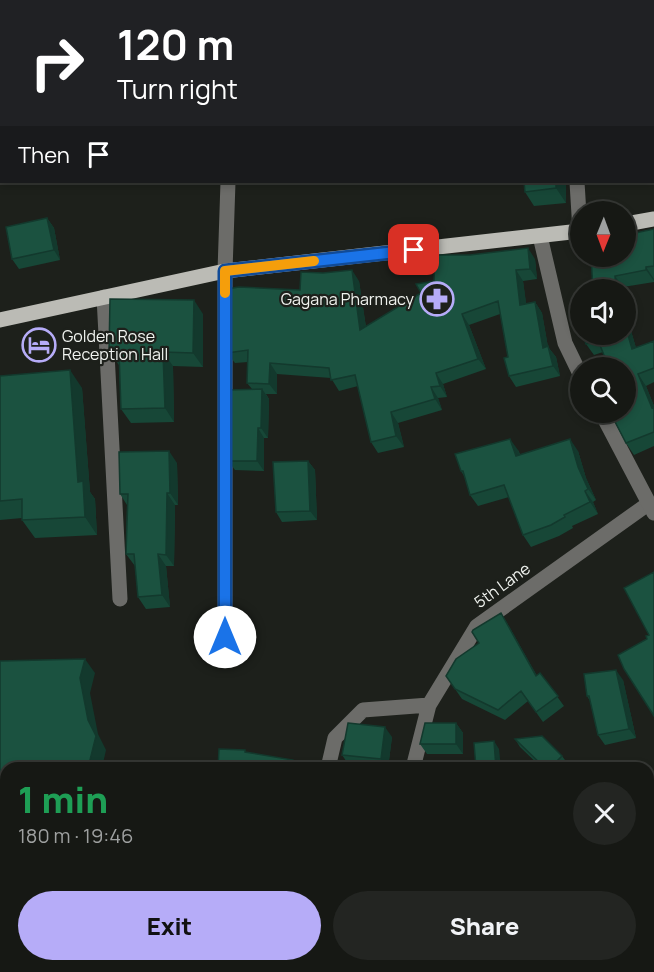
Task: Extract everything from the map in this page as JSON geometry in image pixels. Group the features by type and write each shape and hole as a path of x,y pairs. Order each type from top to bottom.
{"main road":[{"path":"636,222 654,219"},
{"path":"0,320 225,271 570,232"}],"street":[{"path":"225,637 225,271 228,183"},
{"path":"577,183 578,201"},
{"path":"540,236 565,343 572,357"},
{"path":"104,297 120,599"},
{"path":"607,423 651,508"},
{"name":"5th Lane","path":"415,762 429,705 477,626 651,508"},
{"path":"329,762 335,738 363,710 429,705"}],"building":[{"path":"524,183 556,183 556,188 525,192"},
{"path":"47,218 54,250 12,259 6,227"},
{"path":"654,229 654,266 646,267 646,270 615,276 615,279 592,279 592,267 636,267 636,233"},
{"path":"528,248 530,269 516,270 520,305 535,302 543,348 548,346 553,366 509,376 504,358 508,357 498,301 462,314 478,359 436,373 440,386 431,387 435,399 391,412 396,436 371,442 355,375 331,380 329,368 270,363 269,384 247,383 248,350 227,353 227,289 239,287 300,290 301,272 323,273 352,270 360,330 421,293 416,284 434,281 435,255 470,255"},
{"path":"110,299 194,300 193,353 163,352 165,408 121,409 119,352 109,352"},
{"path":"654,341 654,368 638,374 652,408 654,407 654,432 626,443 616,423 636,423 636,357 605,357 600,345 631,345 632,349"},
{"path":"70,370 78,482 83,481 85,517 22,520 22,499 0,501 0,376"},
{"path":"262,389 257,461 228,461 228,390"},
{"path":"510,439 516,456 570,439 578,467 588,489 585,491 590,502 564,515 565,517 551,525 523,535 504,485 470,495 455,454"},
{"path":"169,451 170,493 167,493 166,555 158,554 162,595 138,597 134,554 126,554 128,494 120,494 119,452"},
{"path":"308,461 310,511 276,512 273,462"},
{"path":"654,572 654,716 624,669 618,655 647,639 646,636 649,635 624,588"},
{"path":"501,613 536,676 540,673 558,696 536,712 521,691 498,710 455,689 446,676 456,659 479,643 473,630"},
{"path":"85,659 80,678 88,720 96,736 90,762 0,762 0,661"},
{"path":"616,670 629,729 598,735 589,696 587,696 584,674"},
{"path":"348,723 385,727 381,759 342,755"},
{"path":"425,723 456,723 456,744 420,744"},
{"path":"542,736 562,756 556,762 539,762 515,739"},
{"path":"494,741 496,762 476,762 474,743"},
{"path":"219,749 245,750 245,752 293,760 293,762 218,762"}],"slow traffic":[{"path":"225,293 225,271 314,261"}],"place":[{"name":"Gagana Pharmacy","path":"437,299"},
{"name":"Golden Rose Reception Hall","path":"39,345"}],"route":[{"path":"225,637 225,271 414,250"}]}
